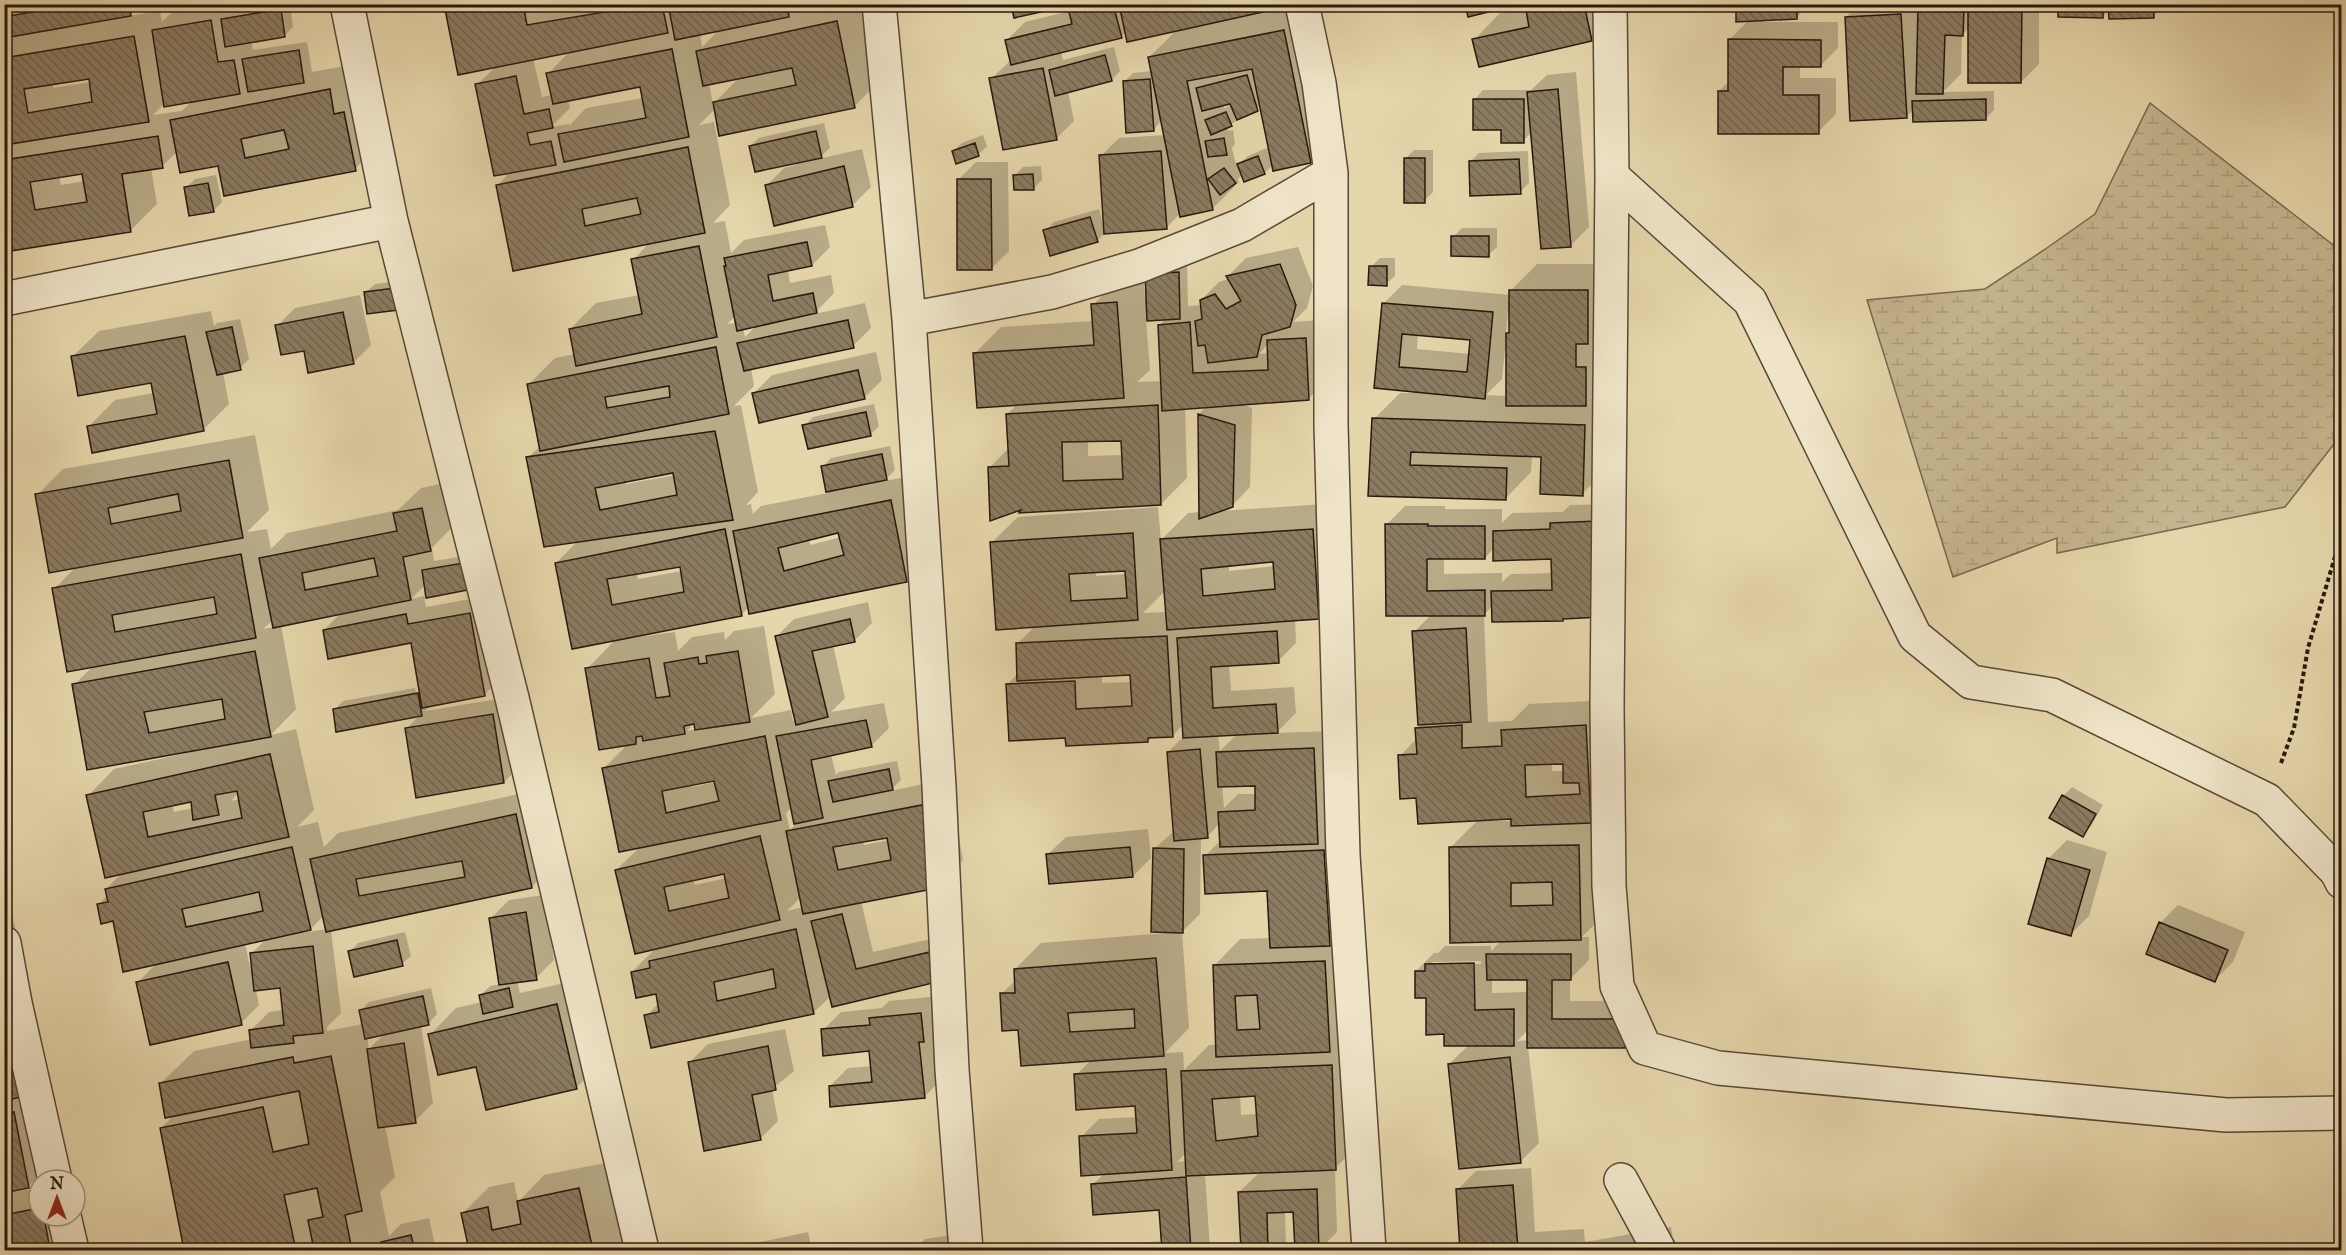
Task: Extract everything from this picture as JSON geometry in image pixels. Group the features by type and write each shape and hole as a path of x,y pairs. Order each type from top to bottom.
{"street":[{"path":"347,4 391,221 512,698 642,1251"},
{"path":"879,4 909,319 939,786 952,1070 966,1251"},
{"path":"1302,4 1319,83 1331,173 1331,425 1343,843 1369,1251"},
{"path":"1610,4 1612,176 1607,694 1609,886 1617,986 1645,1048 1718,1068 2226,1115 2342,1113"},
{"path":"909,319 1052,292 1139,266 1242,225 1331,173"},
{"path":"1612,176 1750,301 1915,636 1971,682 2052,695 2267,800 2337,872 2342,882"},
{"path":"4,298 391,221"},
{"path":"4,942 15,1003 52,1168"},
{"path":"1621,1180 1659,1251"},
{"path":"66,1228 72,1251"}],"path":[{"path":"2267,800 2294,728 2308,648 2342,533"}],"green space":[{"path":"2150,103 2341,251 2341,435 2285,507 2057,553 2057,538 1953,577 1867,300 1985,289 2044,250 2095,214"}],"building":[{"path":"4,4 7,4 9,16 81,4 129,4 131,16 4,38"},
{"path":"157,4 179,4 158,9"},
{"path":"444,4 553,4 524,9 527,25 605,12 604,4 662,4 668,33 458,75"},
{"path":"668,4 692,4 693,8 709,4 787,4 789,17 675,40"},
{"path":"1011,4 1058,4 1059,8 1014,18"},
{"path":"1067,4 1113,4 1122,38 1011,65 1005,40 1072,24"},
{"path":"1119,4 1154,4 1154,7 1166,4 1276,4 1277,9 1127,42"},
{"path":"1465,4 1520,4 1468,17"},
{"path":"1525,4 1584,4 1592,41 1479,67 1472,39 1529,27"},
{"path":"1736,4 1797,4 1797,19 1736,22"},
{"path":"1968,4 2022,4 2021,83 1968,83"},
{"path":"2058,4 2103,4 2103,18 2058,17"},
{"path":"2108,4 2153,4 2154,18 2109,19"},
{"path":"1918,7 1964,9 1963,36 1945,35 1943,94 1916,94"},
{"path":"281,9 285,37 225,47 221,19"},
{"path":"1901,14 1907,118 1850,121 1845,17"},
{"path":"211,20 218,62 234,60 240,94 164,107 152,30"},
{"path":"837,21 855,108 719,136 713,102 796,85 792,68 703,86 696,51"},
{"path":"1284,30 1311,163 1273,171 1252,69 1187,81 1213,210 1180,217 1148,57"},
{"path":"134,36 149,122 4,145 4,58","holes":["89,79 92,102 28,113 24,89"]},
{"path":"1728,39 1821,40 1821,67 1783,67 1783,95 1819,95 1819,134 1718,134 1718,91 1728,91"},
{"path":"672,49 689,137 564,162 558,134 646,118 640,87 553,104 546,73"},
{"path":"299,50 304,83 248,92 242,59"},
{"path":"1105,55 1112,81 1055,96 1049,70"},
{"path":"1043,68 1057,140 1003,150 989,78"},
{"path":"1247,75 1258,111 1237,120 1230,104 1202,111 1196,88"},
{"path":"516,76 524,114 549,109 553,128 527,133 530,145 551,141 556,165 494,176 475,84"},
{"path":"1150,79 1154,131 1126,133 1123,81"},
{"path":"330,89 334,114 344,112 356,171 224,196 218,166 180,173 170,120","holes":["284,130 289,149 245,158 241,139"]},
{"path":"1558,89 1571,247 1541,249 1527,92"},
{"path":"1473,99 1524,99 1524,143 1501,143 1501,130 1473,130"},
{"path":"1986,99 1986,120 1913,122 1912,101"},
{"path":"1226,112 1232,126 1211,135 1205,120"},
{"path":"816,131 822,158 755,172 749,146"},
{"path":"158,136 163,168 122,174 131,232 4,252 4,160","holes":["82,174 87,202 35,210 30,182"]},
{"path":"1224,138 1227,155 1208,157 1205,141"},
{"path":"975,143 979,156 956,164 952,151"},
{"path":"688,147 705,233 513,271 496,185","holes":["637,198 641,214 585,226 582,209"]},
{"path":"1161,151 1167,229 1104,234 1099,155"},
{"path":"1258,156 1265,174 1244,182 1237,164"},
{"path":"1404,158 1425,158 1425,203 1404,203"},
{"path":"1519,159 1521,194 1470,196 1469,161"},
{"path":"844,166 853,207 774,226 765,185"},
{"path":"1224,168 1236,183 1220,195 1208,179"},
{"path":"1033,174 1034,190 1014,190 1013,175"},
{"path":"957,179 991,179 992,270 957,270"},
{"path":"208,183 214,212 189,216 184,187"},
{"path":"1090,217 1098,242 1050,256 1043,230"},
{"path":"1451,236 1489,236 1489,257 1451,256"},
{"path":"807,242 812,266 768,275 773,301 813,293 817,313 737,331 724,258"},
{"path":"699,246 717,337 576,366 569,329 642,314 631,259"},
{"path":"1280,264 1296,305 1290,327 1262,335 1257,357 1208,363 1205,345 1198,346 1195,321 1202,319 1200,300 1215,294 1226,309 1241,301 1226,276"},
{"path":"1369,266 1387,266 1387,286 1368,285"},
{"path":"1179,272 1180,319 1147,321 1145,274"},
{"path":"395,288 398,310 367,314 364,292"},
{"path":"1509,290 1588,290 1588,344 1576,344 1576,367 1586,367 1586,406 1506,406 1506,333 1509,333"},
{"path":"1117,302 1124,398 977,408 973,353 1094,345 1091,304"},
{"path":"1382,303 1493,312 1485,399 1374,388","holes":["1402,334 1470,340 1467,372 1399,367"]},
{"path":"343,312 354,364 308,373 304,351 281,355 275,325"},
{"path":"848,320 854,348 744,371 737,343"},
{"path":"1190,322 1193,373 1268,370 1267,340 1306,338 1309,400 1162,411 1158,325"},
{"path":"232,327 241,370 217,375 206,332"},
{"path":"185,336 204,431 92,453 87,426 157,414 151,383 78,396 71,356"},
{"path":"716,347 729,414 540,451 527,384","holes":["669,386 670,397 607,408 605,397"]},
{"path":"858,370 865,399 759,423 752,393"},
{"path":"1158,405 1161,505 1019,513 1021,510 990,521 988,467 1009,466 1006,414","holes":["1121,441 1123,479 1063,481 1062,442"]},
{"path":"866,412 871,436 808,449 802,425"},
{"path":"1198,414 1235,425 1233,507 1199,519"},
{"path":"1372,418 1585,425 1583,496 1540,494 1541,457 1411,452 1410,465 1507,468 1506,500 1368,496"},
{"path":"715,431 733,520 544,547 526,457","holes":["673,473 677,495 600,510 595,488"]},
{"path":"882,454 887,480 826,492 821,466"},
{"path":"229,460 243,538 49,573 35,494","holes":["178,494 181,511 111,524 108,508"]},
{"path":"891,500 907,582 749,614 733,531","holes":["838,533 844,555 784,571 778,548"]},
{"path":"422,508 431,551 403,557 411,600 273,628 259,558 397,531 393,513","holes":["374,558 378,576 305,590 302,573"]},
{"path":"1598,521 1601,617 1563,619 1563,621 1492,622 1491,591 1552,590 1551,559 1493,561 1493,531 1550,529 1550,523"},
{"path":"1385,524 1485,526 1485,559 1427,559 1427,591 1485,590 1485,616 1386,616"},
{"path":"725,529 742,616 572,649 555,563","holes":["680,567 684,592 612,605 607,579"]},
{"path":"1313,529 1319,619 1167,630 1160,539","holes":["1273,562 1275,589 1203,596 1201,569"]},
{"path":"1133,533 1138,620 996,630 990,542","holes":["1125,571 1127,598 1071,601 1069,574"]},
{"path":"241,554 256,638 67,672 52,588","holes":["214,597 217,614 115,632 112,615"]},
{"path":"463,563 468,590 426,598 422,570"},
{"path":"470,613 485,696 422,708 411,643 328,659 323,630 406,614 408,624"},
{"path":"850,619 855,642 812,651 828,717 796,725 775,636"},
{"path":"1466,628 1471,722 1418,725 1412,631"},
{"path":"1277,631 1279,663 1211,667 1213,708 1276,704 1278,733 1183,738 1177,638"},
{"path":"1167,636 1173,737 1148,738 1148,742 1066,746 1065,738 1009,741 1006,684 1075,681 1076,709 1132,706 1130,675 1017,681 1016,643"},
{"path":"255,651 271,737 87,770 72,684","holes":["222,699 225,719 149,733 144,712"]},
{"path":"738,651 750,722 695,730 694,724 684,726 685,734 643,741 642,736 636,737 636,744 599,750 585,668 649,658 656,698 670,696 664,663 698,657 699,664 707,663 706,656"},
{"path":"418,693 422,716 336,732 333,709"},
{"path":"493,714 504,783 416,798 405,728"},
{"path":"866,720 872,747 811,760 823,818 794,824 776,736"},
{"path":"1462,725 1462,748 1502,746 1501,730 1586,725 1591,823 1511,826 1511,819 1418,824 1416,798 1400,799 1398,755 1417,754 1415,728","holes":["1563,764 1563,783 1579,783 1580,794 1526,797 1525,765"]},
{"path":"765,736 781,820 619,852 602,768","holes":["714,781 719,801 666,813 662,791"]},
{"path":"1314,748 1318,844 1220,847 1218,812 1255,810 1255,786 1218,787 1216,752"},
{"path":"1200,749 1208,838 1174,841 1167,752"},
{"path":"270,754 289,837 105,878 86,795","holes":["237,791 242,818 148,837 143,812 191,802 193,820 219,815 215,795"]},
{"path":"889,769 893,790 833,802 828,781"},
{"path":"2062,795 2096,814 2083,837 2049,818"},
{"path":"922,805 938,888 803,914 786,831","holes":["887,838 891,860 838,870 833,847"]},
{"path":"516,814 532,888 326,932 310,859","holes":["462,861 465,877 359,896 356,879"]},
{"path":"760,836 780,920 635,954 615,870","holes":["724,874 729,898 669,911 664,887"]},
{"path":"1579,845 1581,940 1450,943 1449,847","holes":["1552,882 1553,905 1511,906 1511,883"]},
{"path":"292,847 311,930 123,972 113,921 101,924 97,904 108,902 105,889","holes":["259,892 263,911 186,927 182,909"]},
{"path":"1130,847 1133,877 1049,884 1046,854"},
{"path":"1153,848 1184,849 1183,933 1151,932"},
{"path":"1324,850 1330,946 1270,948 1267,891 1205,894 1203,855"},
{"path":"2047,858 2090,870 2071,936 2028,924"},
{"path":"526,912 537,980 499,985 489,918"},
{"path":"842,914 856,969 930,952 937,982 832,1007 811,921"},
{"path":"2159,922 2228,950 2215,982 2146,954"},
{"path":"796,929 814,1014 651,1048 644,1015 659,1012 656,994 636,998 631,972 650,968 649,961","holes":["773,969 776,988 717,1001 714,982"]},
{"path":"397,940 403,966 354,977 348,951"},
{"path":"313,946 323,1033 293,1036 294,1043 251,1048 249,1030 284,1025 280,988 254,991 250,953"},
{"path":"1486,954 1571,954 1571,980 1552,980 1552,1019 1625,1019 1625,1048 1527,1048 1527,980 1487,980"},
{"path":"1156,958 1164,1056 1021,1066 1018,1030 1002,1031 1000,993 1015,993 1014,969","holes":["1134,1009 1135,1028 1070,1032 1068,1013"]},
{"path":"1325,961 1330,1052 1216,1057 1213,965","holes":["1257,995 1260,1029 1237,1030 1235,996"]},
{"path":"228,962 242,1025 150,1045 136,982"},
{"path":"1474,963 1475,1010 1514,1009 1514,1046 1444,1046 1444,1034 1426,1035 1426,998 1415,998 1415,971 1425,971 1425,964"},
{"path":"509,988 513,1007 483,1014 479,995"},
{"path":"423,996 429,1025 365,1039 359,1010"},
{"path":"557,1004 577,1089 486,1110 476,1067 438,1075 428,1034"},
{"path":"921,1013 924,1042 919,1042 925,1098 830,1107 829,1086 872,1082 869,1051 823,1056 821,1029 870,1025 869,1018"},
{"path":"4,1015 21,1097 4,1101"},
{"path":"404,1043 416,1123 378,1128 367,1049"},
{"path":"768,1046 776,1090 752,1095 761,1140 704,1151 688,1062"},
{"path":"331,1056 362,1211 345,1215 352,1250 314,1250 308,1220 323,1217 317,1188 284,1195 296,1250 184,1250 160,1128 263,1107 273,1152 309,1144 299,1091 165,1118 159,1083 293,1057 294,1063"},
{"path":"1510,1057 1521,1163 1459,1169 1448,1064"},
{"path":"1332,1065 1336,1170 1186,1176 1181,1071","holes":["1255,1096 1258,1136 1216,1141 1212,1099"]},
{"path":"1166,1069 1172,1170 1081,1176 1079,1136 1137,1133 1135,1106 1076,1110 1074,1074"},
{"path":"14,1112 27,1188 4,1193 4,1114"},
{"path":"1186,1177 1191,1250 1162,1250 1159,1210 1093,1215 1091,1184"},
{"path":"1513,1185 1518,1249 1566,1246 1566,1250 1460,1250 1456,1189"},
{"path":"579,1188 593,1250 469,1250 461,1213 488,1207 492,1230 521,1224 517,1201"},
{"path":"1317,1189 1319,1250 1295,1250 1293,1212 1267,1213 1268,1250 1241,1250 1238,1192"},
{"path":"27,1210 27,1228 46,1228 50,1250 4,1250 4,1215"},
{"path":"411,1235 415,1250 383,1250 381,1242"}]}
